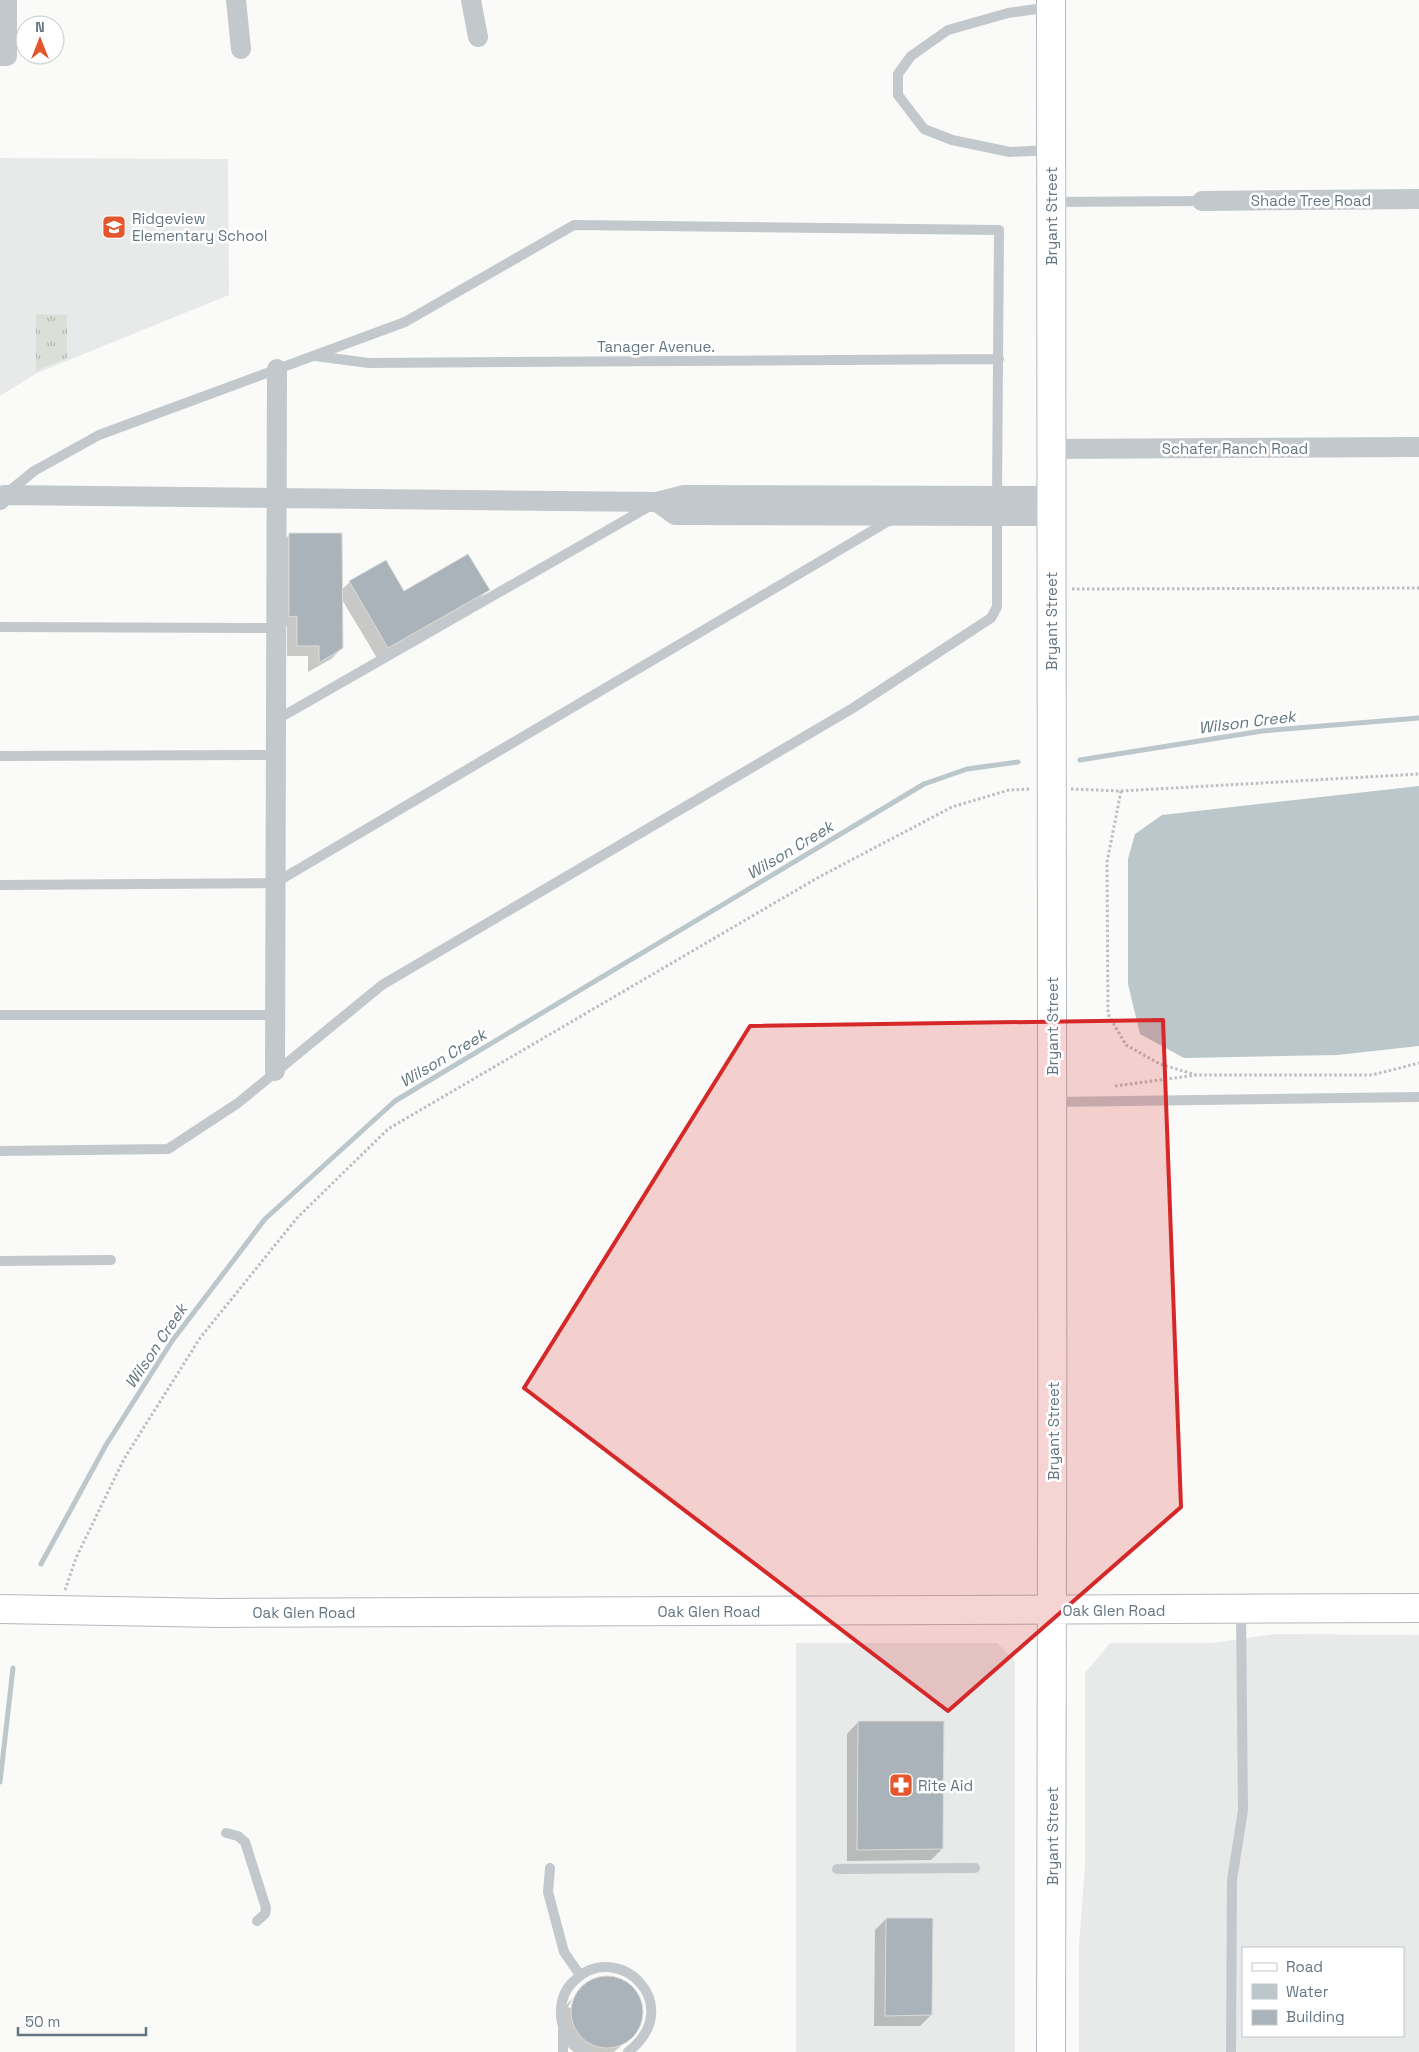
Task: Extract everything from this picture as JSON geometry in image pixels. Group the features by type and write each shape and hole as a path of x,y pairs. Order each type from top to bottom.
{"main road":[{"name":"Bryant Street","path":"1051,3 1054,1610 1051,2052"},
{"name":"Oak Glen Road","path":"0,1609 219,1613 1419,1608"}],"street":[{"path":"4,56 7,0"},
{"path":"236,0 241,49"},
{"path":"471,0 478,37"},
{"name":"Shade Tree Road","path":"1202,201 1419,199"},
{"path":"275,1072 277,369"},
{"name":"Schafer Ranch Road","path":"1051,449 1419,447"},
{"path":"2,498 276,498 657,502 684,495 898,506 1051,506"}],"lane":[{"path":"1051,3 1008,12 948,30 911,56 898,74 898,95 924,129 952,140 1010,152 1051,150"},
{"path":"1051,202 1202,201"},
{"path":"0,1151 168,1149 238,1102 382,984 854,708 991,618 997,607 998,230 574,225 405,322 99,435 34,471 2,498"},
{"name":"Tanager Avenue.","path":"314,355 369,363 999,359"},
{"path":"276,720 657,502"},
{"path":"0,885 275,883 898,506"},
{"path":"0,627 276,628"},
{"path":"0,756 276,755"},
{"path":"0,1015 275,1015"},
{"path":"1052,1102 1419,1097"},
{"path":"0,1261 112,1260"},
{"path":"1231,2052 1232,1880 1244,1810 1241,1609"},
{"path":"226,1833 238,1836 245,1842 266,1908 265,1914 257,1922"},
{"path":"550,1868 548,1892 564,1952 580,1975"},
{"path":"837,1869 975,1868"},
{"path":"563,2052 561,2012 563,1998 570,1985 580,1975 593,1969 607,1967 621,1970 634,1976 644,1987 650,2000 652,2014 648,2029 640,2043 628,2052"},
{"path":"563,2028 571,2041 584,2052"}],"path":[{"path":"1051,589 1419,588"},
{"path":"58,1610 76,1558 124,1459 200,1338 297,1218 388,1128 819,878 952,808 1009,790 1051,788 1121,791 1419,774"},
{"path":"1121,791 1107,862 1108,1014 1126,1045 1160,1064 1197,1076"},
{"path":"1112,1087 1197,1076 1372,1075 1419,1064"}],"highlighted area":[{"path":"1163,1020 1181,1507 948,1711 524,1388 750,1026"}],"shaded area":[{"name":"Ridgeview Elementary School","path":"0,158 228,159 229,295 37,373 0,396"},
{"path":"1276,1634 1419,1635 1419,2052 1079,2052 1079,1946 1085,1865 1085,1673 1110,1643 1212,1643"},
{"path":"796,1643 997,1643 1015,1661 1015,2052 796,2052"}],"green space":[{"path":"36,314 67,315 67,358 36,371"}],"water":[{"path":"1419,786 1419,1046 1337,1055 1184,1058 1140,1034 1128,984 1128,859 1135,834 1162,815"}],"building":[{"path":"289,533 342,533 343,648 319,663 319,646 297,646 297,616 289,617"},
{"path":"468,554 490,590 388,648 349,581 386,560 404,591"},
{"name":"Rite Aid","path":"858,1721 944,1721 943,1849 857,1850"},
{"path":"886,1918 933,1918 932,2015 885,2016"},
{"path":"607,1976 627,1982 637,1992 643,2012 637,2032 627,2042 607,2048 587,2042 577,2032 571,2012 577,1992 587,1982"}],"waterway":[{"name":"Wilson Creek","path":"1080,760 1262,731 1419,718"},
{"name":"Wilson Creek","path":"41,1564 106,1445 172,1341 265,1219 395,1101 924,784 967,769 1018,762"},
{"name":"Wilson Creek","path":"0,1782 13,1668"}],"place":[{"name":"Ridgeview Elementary School","path":"114,227"},
{"name":"Rite Aid","path":"901,1785"}]}
